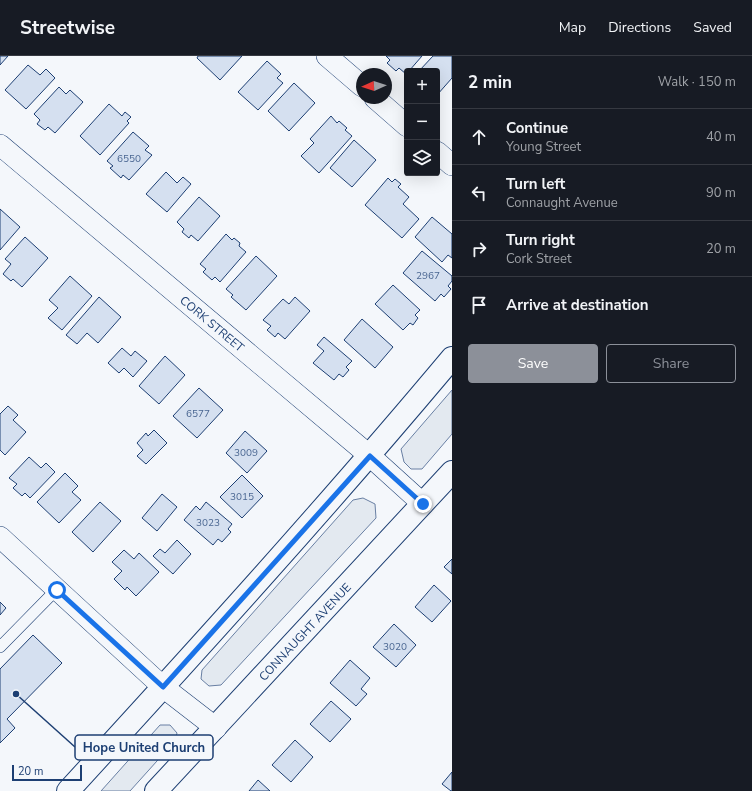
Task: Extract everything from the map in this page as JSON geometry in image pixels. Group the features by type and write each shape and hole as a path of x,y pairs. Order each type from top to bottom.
{"main road":[{"path":"68,791 370,456 452,358"},
{"name":"CONNAUGHT AVENUE","path":"156,791 452,472"}],"street":[{"path":"327,56 356,81"},
{"path":"382,104 404,123"},
{"name":"CORK STREET","path":"0,145 370,456 423,504"},
{"path":"440,155 452,165"},
{"path":"0,537 163,687 216,728"}],"lane":[{"path":"0,647 57,590"}],"shaded area":[{"path":"452,390 452,434 422,469 411,469 404,462 401,449"},
{"path":"363,498 375,504 376,518 221,685 209,686 201,679 202,670 353,500"},
{"path":"160,725 170,725 177,733 175,741 130,791 101,791"}],"building":[{"path":"0,56 8,56 0,65"},
{"path":"198,56 242,56 220,80 197,58"},
{"path":"386,56 422,56 412,68 404,68 404,72 399,68 396,71 387,63 390,60"},
{"path":"433,56 452,56 452,78 440,92 440,68 422,68"},
{"path":"267,61 281,74 277,78 283,83 258,110 238,92"},
{"path":"28,65 40,75 46,69 55,78 26,109 5,90"},
{"path":"294,83 315,103 289,131 268,111"},
{"path":"59,87 66,94 70,90 83,102 55,133 48,127 45,130 37,124 40,120 34,114"},
{"path":"109,104 122,116 125,112 131,117 127,121 129,123 100,155 80,136"},
{"path":"331,116 337,123 339,121 347,128 345,130 352,136 319,173 301,156 314,143 310,139"},
{"path":"133,132 149,146 145,150 152,155 129,180 123,175 121,178 110,168 113,166 107,161"},
{"path":"354,140 376,160 352,187 330,168"},
{"path":"166,172 177,183 183,177 191,184 167,212 146,194"},
{"path":"388,178 392,182 395,179 401,184 398,187 409,197 403,204 419,219 402,238 365,205"},
{"path":"199,197 220,216 198,241 191,235 189,238 182,232 184,229 177,222"},
{"path":"0,209 20,227 0,250"},
{"path":"432,217 452,234 452,258 448,255 442,262 415,237"},
{"path":"226,234 232,240 234,238 240,243 239,246 246,252 220,282 215,277 212,280 203,272 206,269 200,264"},
{"path":"25,237 48,258 22,287 13,279 11,281 3,274 11,264 5,259"},
{"path":"422,251 452,276 452,281 448,286 451,289 444,297 441,294 435,301 403,273"},
{"path":"256,256 277,276 246,310 231,297 233,295 226,289"},
{"path":"70,276 92,296 62,330 48,318 58,308 49,300"},
{"path":"393,285 420,310 415,315 418,318 413,325 410,323 403,330 375,304"},
{"path":"99,297 121,317 98,343 87,333 77,344 66,335"},
{"path":"295,297 310,311 285,339 278,333 275,337 267,330 271,326 263,320 283,299 289,304"},
{"path":"362,319 393,347 375,368 344,340"},
{"path":"324,337 352,361 346,367 349,370 343,377 339,374 334,380 313,363 324,351 317,345"},
{"path":"122,348 131,356 135,351 147,361 133,377 124,368 119,373 108,363"},
{"path":"165,356 185,375 159,404 139,386"},
{"path":"199,388 223,410 197,438 173,416"},
{"path":"8,406 18,415 13,420 26,432 5,455 0,450 0,414"},
{"path":"154,430 167,443 146,464 137,456 143,450 137,443 146,433 148,436"},
{"path":"245,431 267,451 247,473 226,453"},
{"path":"29,457 41,468 46,463 55,472 30,498 25,493 22,496 13,488 17,484 9,478"},
{"path":"65,473 78,486 72,492 81,500 59,523 37,502"},
{"path":"242,475 263,496 242,518 220,497"},
{"path":"162,494 177,507 157,531 142,518"},
{"path":"100,502 121,521 93,552 72,532"},
{"path":"206,502 232,524 228,529 231,532 222,542 218,539 213,545 184,520 196,506 200,510"},
{"path":"177,540 191,554 173,574 153,556 160,549 165,553"},
{"path":"124,550 134,559 139,553 159,572 136,596 127,587 125,590 114,579 122,571 112,562"},
{"path":"452,559 452,574 444,567"},
{"path":"434,585 451,601 432,622 415,607"},
{"path":"0,602 6,608 0,615"},
{"path":"394,624 416,645 396,667 373,647"},
{"path":"33,635 62,663 7,719 15,728 0,743 0,669"},
{"path":"350,660 370,678 361,689 367,694 356,706 330,683"},
{"path":"331,701 351,719 330,742 310,724"},
{"path":"295,740 313,757 291,782 272,765"},
{"path":"452,772 452,791 451,791 442,784"},
{"path":"258,780 270,791 249,791"}],"place":[{"name":"Hope United Church","path":"16,694"}],"route":[{"path":"57,590 163,687 370,456 423,504"}]}
